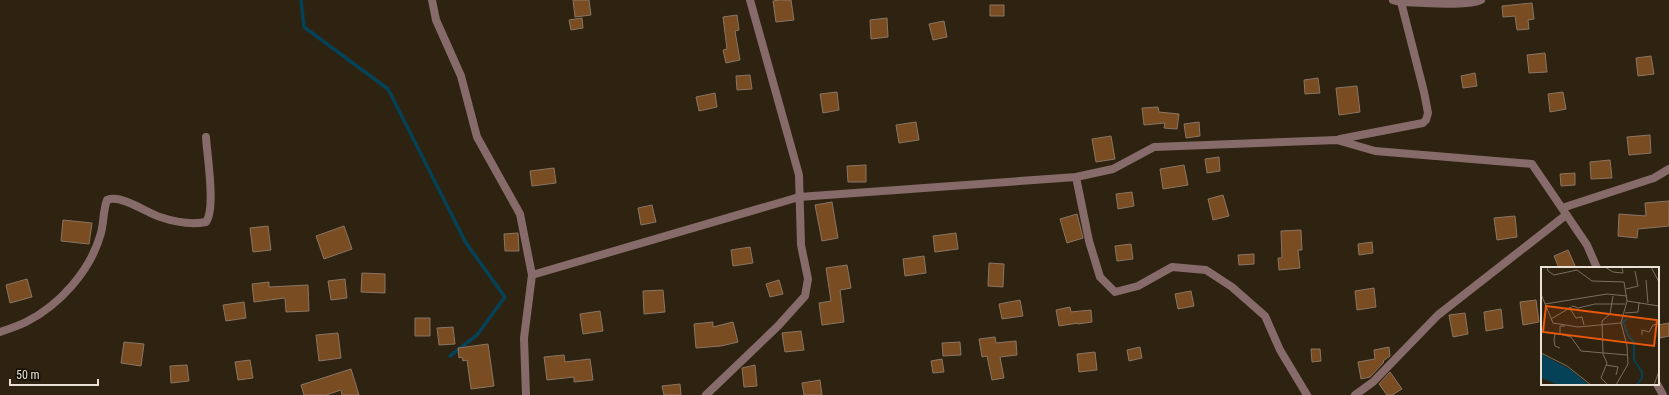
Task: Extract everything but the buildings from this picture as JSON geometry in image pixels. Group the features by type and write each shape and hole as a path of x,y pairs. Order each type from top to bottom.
{"street":[{"path":"432,0 436,20 461,76 477,137 520,214 532,275 524,338 526,395"},
{"path":"706,395 778,326 806,296 808,279 801,245 798,175 750,0"},
{"path":"532,275 799,197 1076,177 1113,168 1154,147 1337,140 1423,123 1426,120 1428,113 1424,92 1397,1 1448,3 1474,2 1481,0"},
{"path":"0,332 26,322 56,302 75,283 91,257 101,233 107,200 111,198 119,200 158,217 180,223 197,224 206,222 210,218 211,202 206,137"},
{"path":"1337,140 1375,151 1532,164 1587,245 1598,267"},
{"path":"1354,395 1373,382 1438,315 1564,211 1654,178 1669,169"},
{"path":"1076,177 1089,241 1100,278 1114,292 1138,286 1172,267 1206,270 1232,287 1265,316 1280,350 1307,395"},
{"path":"1658,385 1663,395"}],"waterway":[{"path":"301,0 304,27 388,89 466,243 505,297 477,335 450,356"}]}
